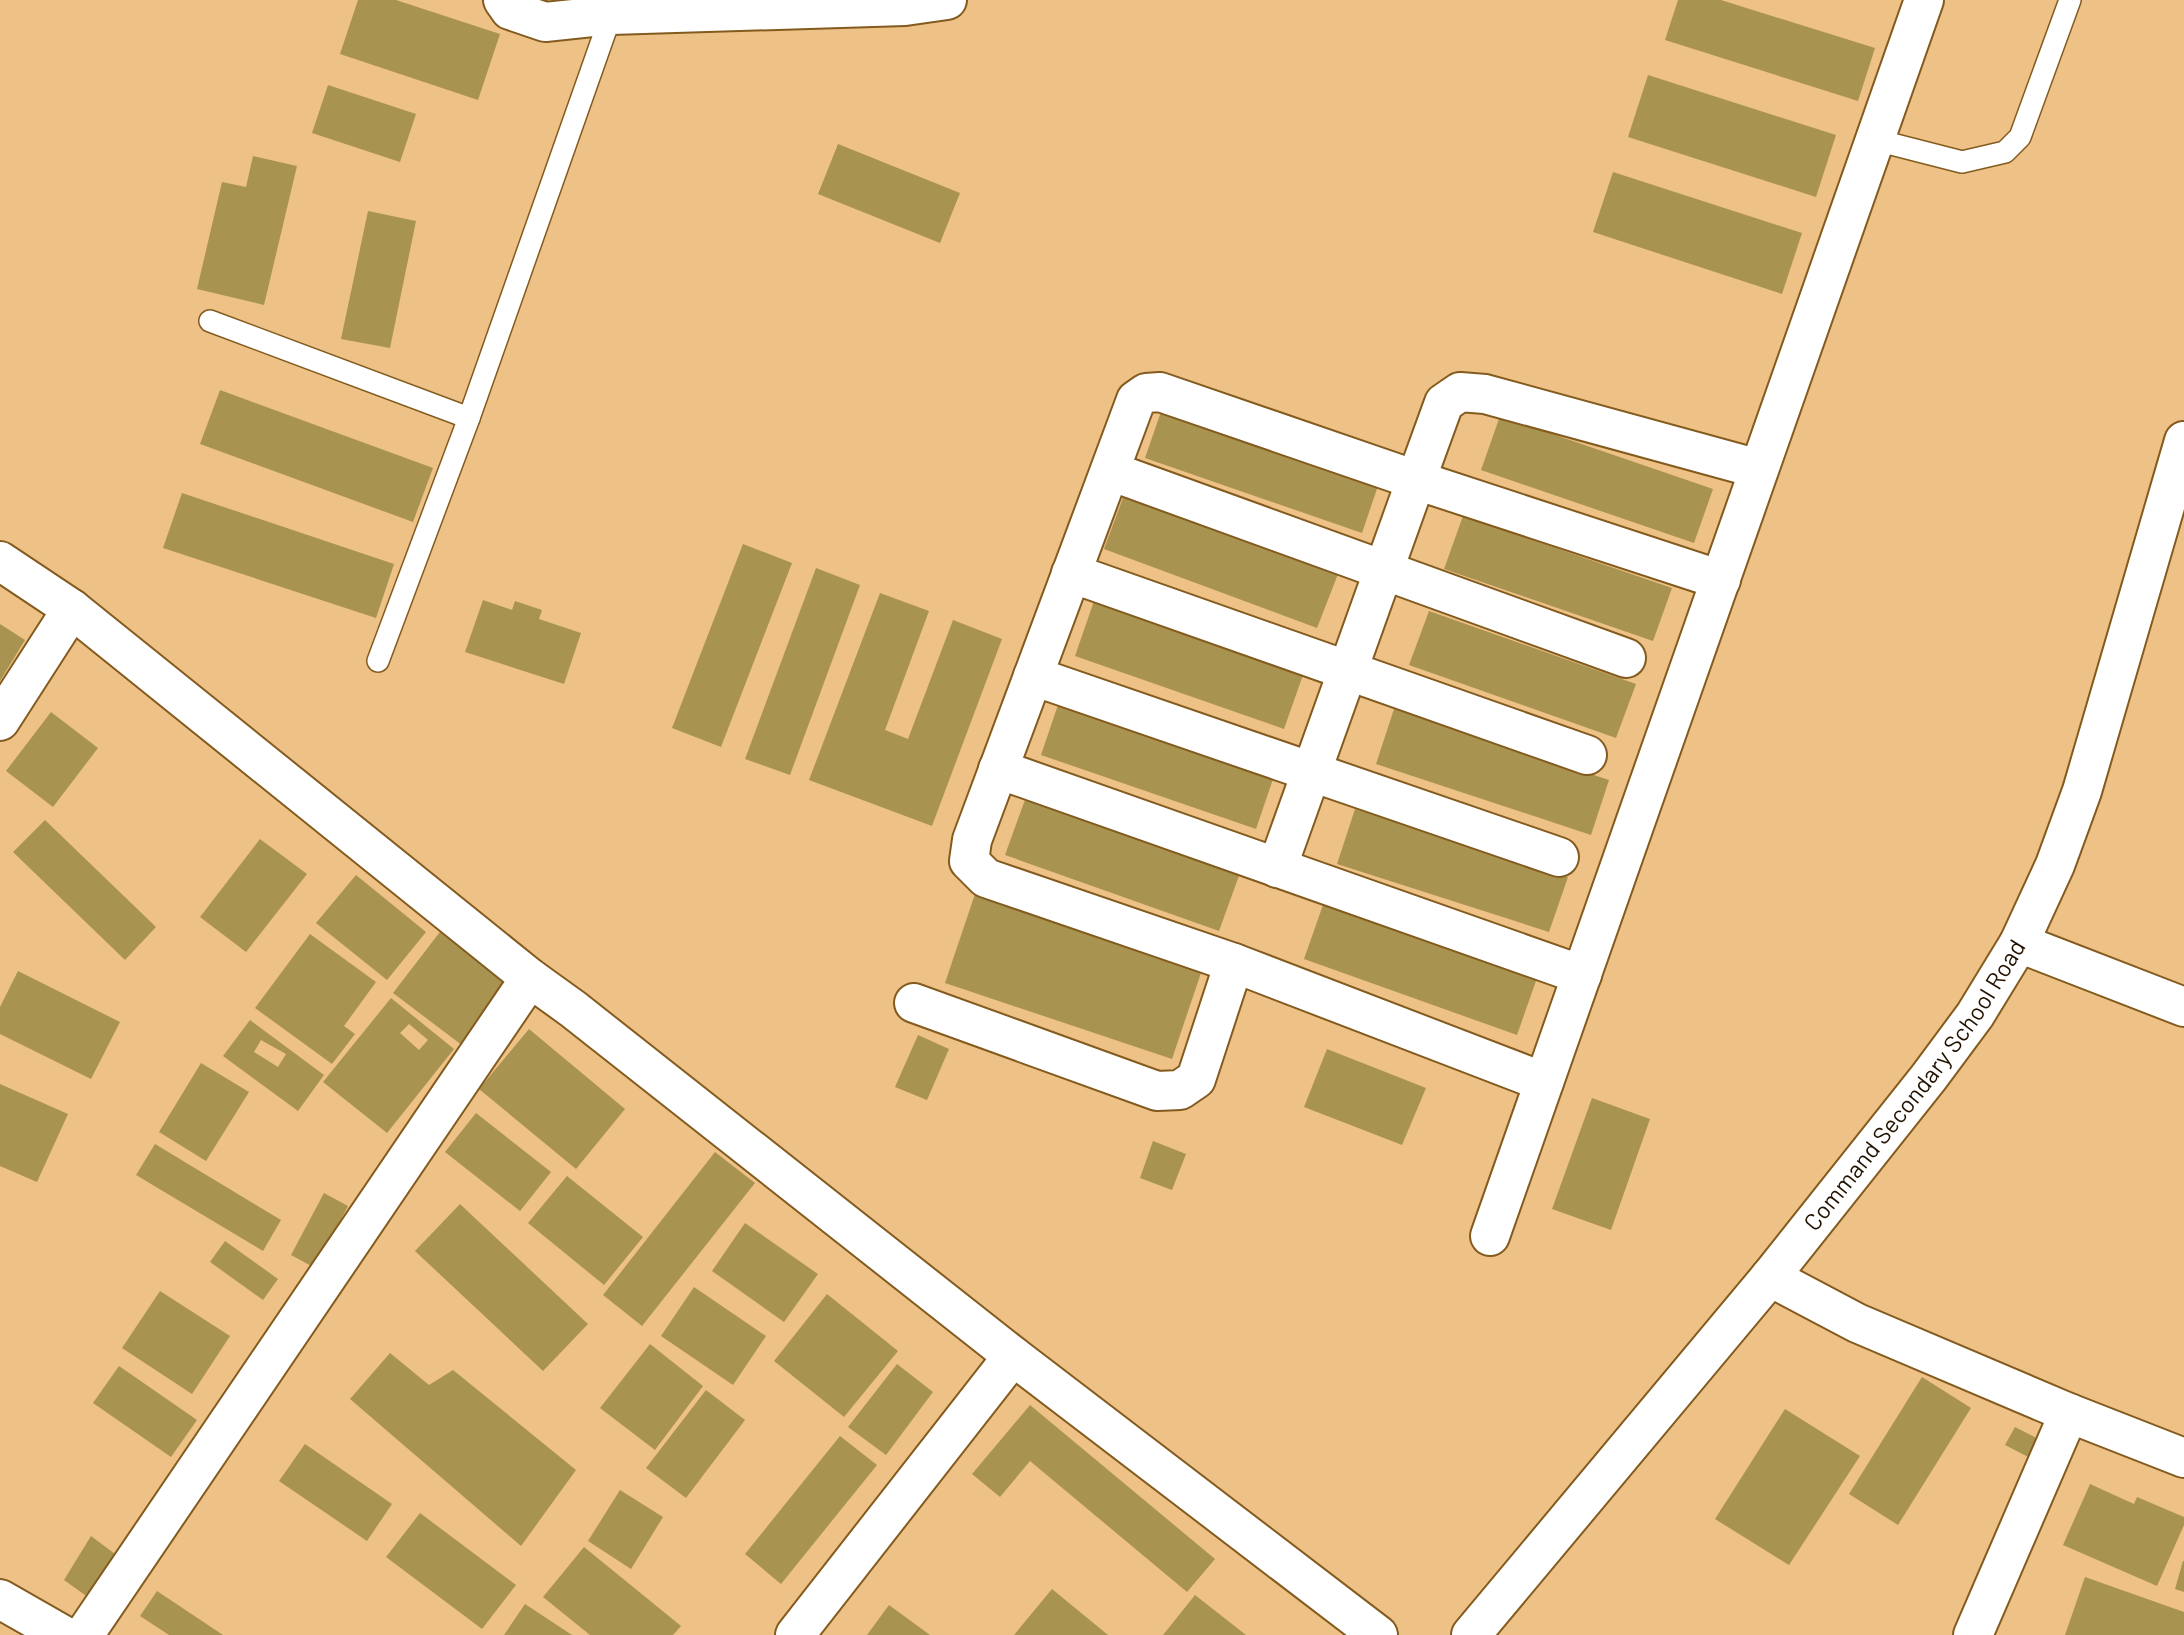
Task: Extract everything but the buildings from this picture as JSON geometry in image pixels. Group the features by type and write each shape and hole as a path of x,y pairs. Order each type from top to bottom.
{"street":[{"path":"503,0 510,10 545,22 611,15 905,6 947,0"},
{"path":"1490,1236 1924,0"},
{"path":"1544,1082 1234,963 986,878 969,862 972,840 1136,401 1146,393 1160,392 1721,580"},
{"path":"1277,868 1444,403 1460,392 1485,394 1759,470"},
{"name":"Command Secondary School Road","path":"1471,1635 1770,1277 1929,1077 1975,1015 2019,943 2054,865 2082,791 2184,441"},
{"path":"1110,471 1626,658"},
{"path":"0,561 72,609 530,978 1013,1356 1377,1635"},
{"path":"1071,573 1587,755"},
{"path":"0,721 72,609"},
{"path":"1032,676 1559,857"},
{"path":"998,768 1582,975"},
{"path":"2019,943 2184,1007"},
{"path":"914,1003 1157,1091 1180,1090 1196,1079 1234,963"},
{"path":"84,1635 530,978"},
{"path":"1770,1277 1857,1323 2069,1413 2184,1458"},
{"path":"794,1635 1013,1356"},
{"path":"1973,1635 2069,1413"},
{"path":"0,1599 64,1635"}],"lane":[{"path":"1875,140 1962,162 2005,152 2021,137 2070,0"},
{"path":"378,661 469,418 611,15"},
{"path":"209,321 469,418"}]}
